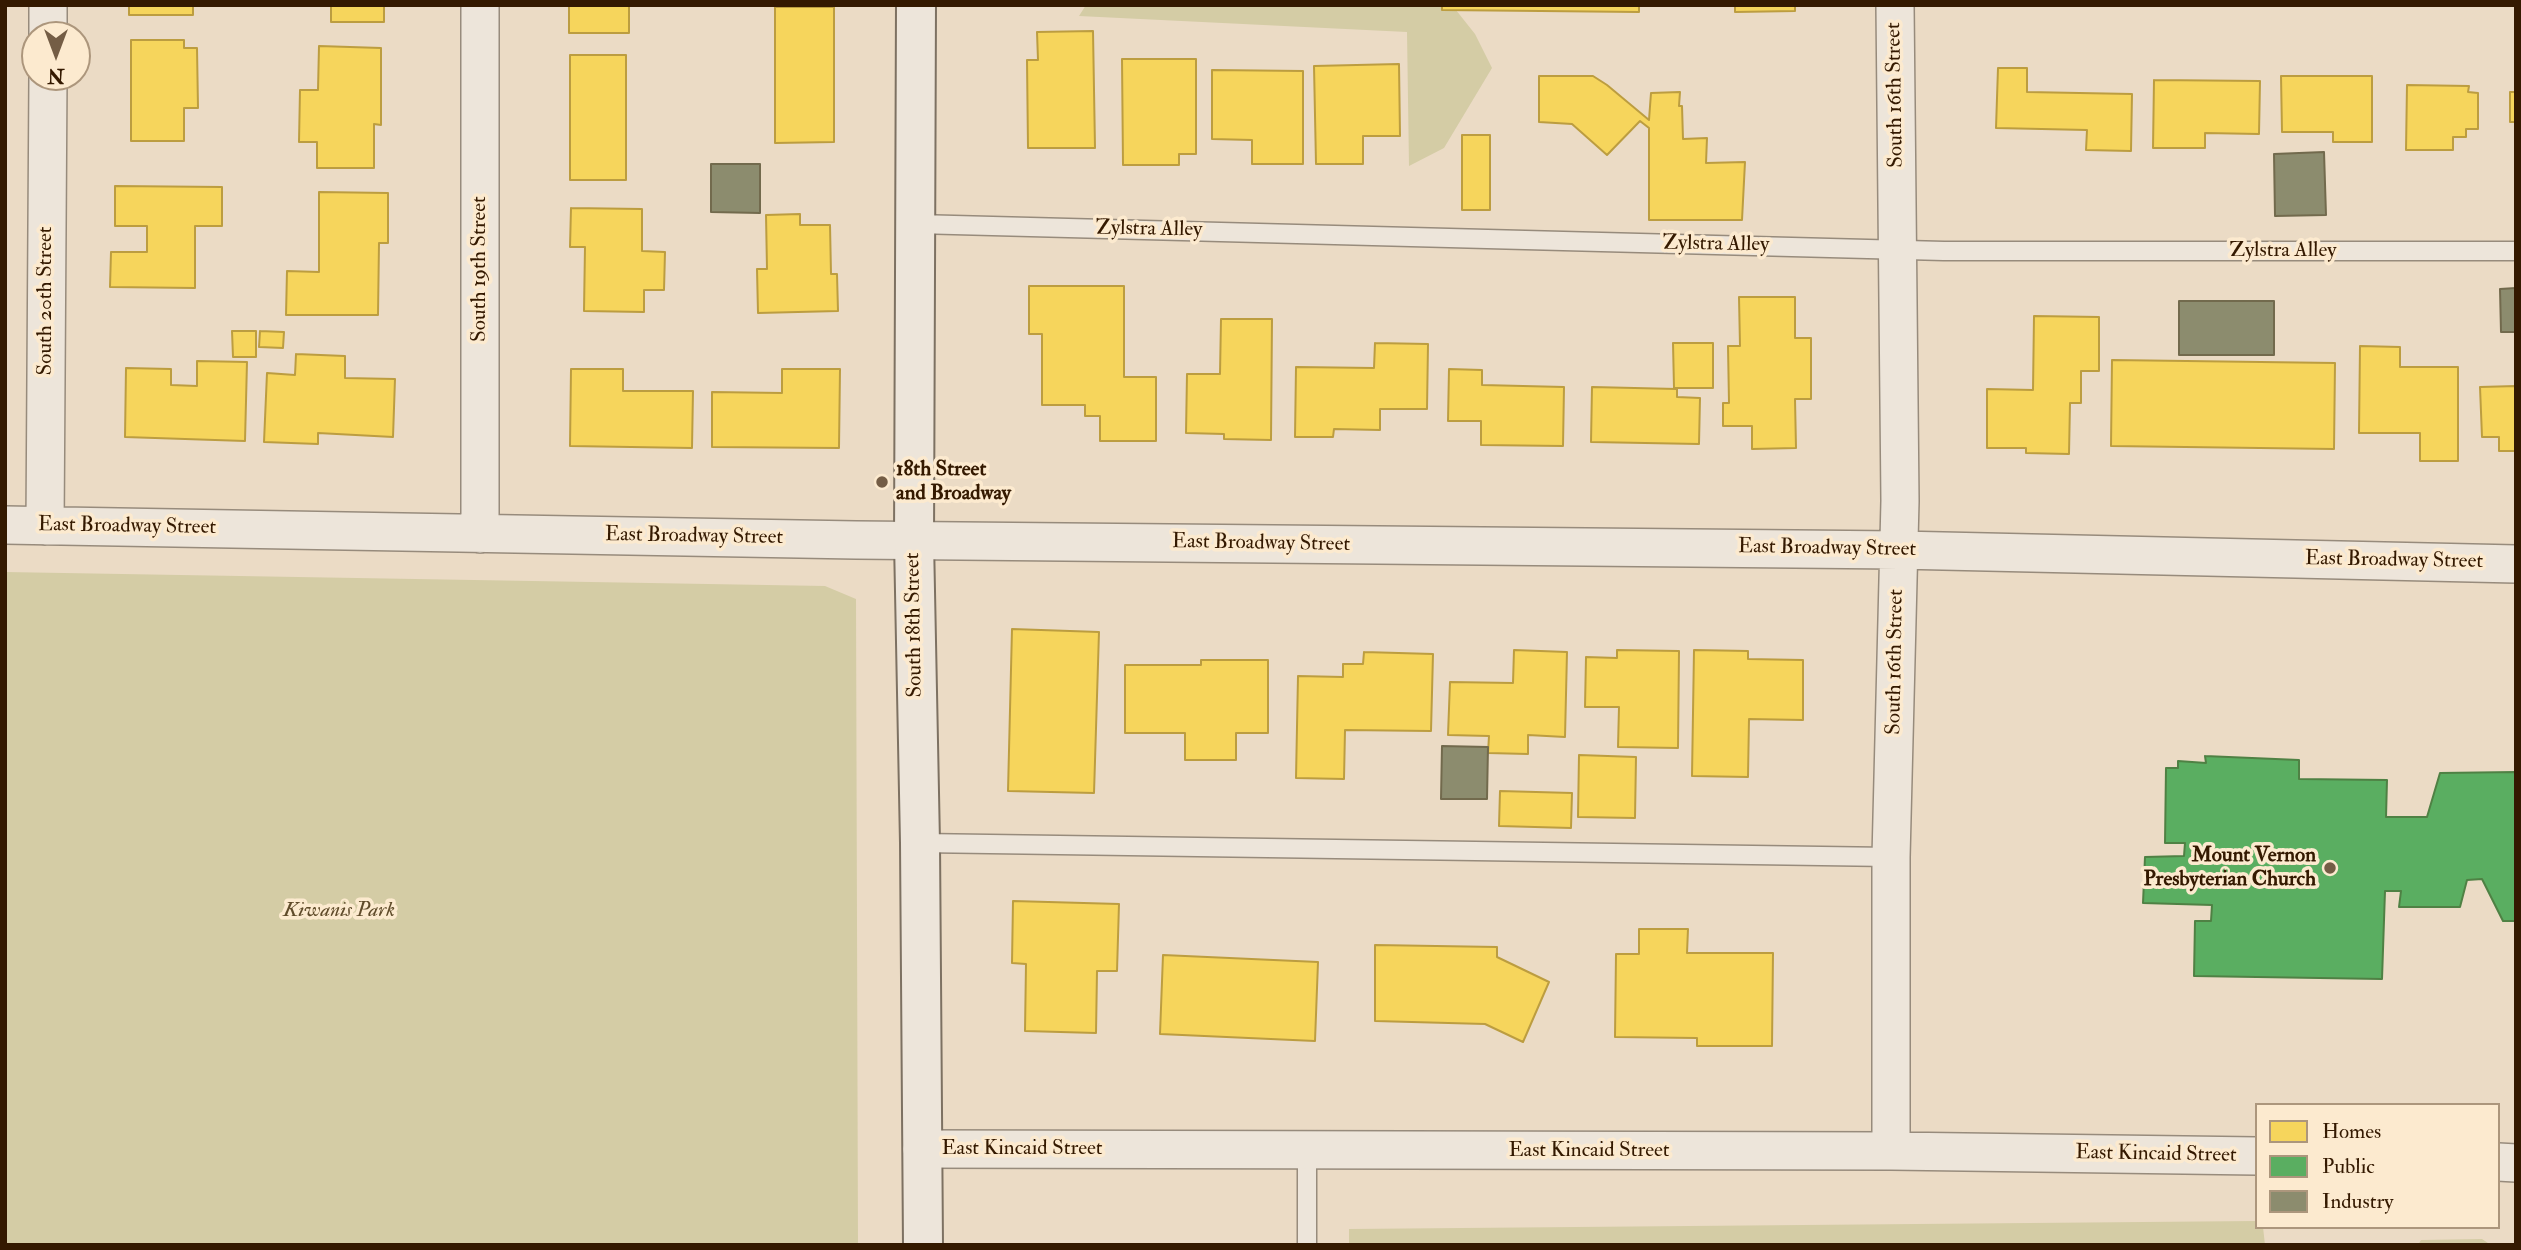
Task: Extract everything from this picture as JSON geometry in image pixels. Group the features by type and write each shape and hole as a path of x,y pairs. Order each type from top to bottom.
{"street":[{"name":"South 19th Street","path":"480,5 481,534"},
{"name":"South 18th Street","path":"916,5 914,541 920,843 923,1245"},
{"name":"South 16th Street","path":"1891,1151 1891,857 1899,550 1895,5"},
{"name":"South 20th Street","path":"46,526 48,91"},
{"name":"East Broadway Street","path":"5,525 914,541 1899,550 2516,564"},
{"name":"East Kincaid Street","path":"922,1149 1891,1151 2255,1156"}],"lane":[{"name":"Zylstra Alley","path":"916,225 1944,251 2516,251"},
{"path":"920,843 1891,857"},
{"path":"1307,1150 1307,1245"}],"green space":[{"path":"1086,5 1452,5 1475,34 1492,68 1444,148 1409,166 1407,32 1079,16"},
{"name":"Kiwanis Park","path":"5,572 825,586 856,599 858,1245 5,1245"},
{"path":"2255,1221 2255,1229 2263,1229 2265,1245 1349,1245 1349,1229"},
{"path":"2482,1239 2491,1245 2418,1245 2421,1240"}],"building: Homes":[{"path":"129,5 193,5 193,15 129,15"},
{"path":"331,5 384,5 384,22 331,22"},
{"path":"569,5 629,5 629,33 569,33"},
{"path":"1442,5 1639,5 1639,12 1442,10"},
{"path":"1735,5 1795,5 1795,11 1735,12"},
{"path":"775,7 834,7 834,142 775,143"},
{"path":"1093,31 1095,148 1028,148 1027,60 1038,60 1037,32"},
{"path":"131,40 184,40 184,48 197,48 198,108 184,108 184,141 131,141"},
{"path":"319,46 381,48 381,125 374,124 374,168 317,168 317,142 299,142 300,90 318,90"},
{"path":"570,55 626,55 626,180 570,180"},
{"path":"1122,59 1196,59 1196,154 1179,154 1179,165 1123,165"},
{"path":"1399,64 1400,136 1363,136 1363,164 1316,164 1314,66"},
{"path":"1998,68 2027,68 2027,92 2132,94 2131,151 2086,150 2087,130 1996,128"},
{"path":"1212,70 1303,71 1303,164 1252,164 1252,140 1212,139"},
{"path":"1539,76 1593,76 1649,120 1651,93 1680,92 1683,139 1707,138 1706,163 1745,162 1742,220 1649,220 1649,128 1640,121 1607,155 1572,124 1539,122"},
{"path":"2281,76 2372,76 2372,142 2333,142 2333,132 2282,132"},
{"path":"2154,80 2260,81 2259,134 2205,133 2205,148 2153,148"},
{"path":"2407,85 2469,86 2468,92 2478,93 2478,129 2466,129 2466,137 2453,137 2453,150 2406,150"},
{"path":"2510,92 2516,92 2516,122 2510,122"},
{"path":"1462,135 1490,135 1490,210 1462,210"},
{"path":"115,186 222,187 222,226 195,226 195,288 110,287 111,252 147,252 147,226 115,226"},
{"path":"319,192 388,193 388,243 379,243 378,315 286,315 287,271 319,272"},
{"path":"571,208 642,209 642,251 665,252 664,290 644,290 644,312 584,311 585,247 570,247"},
{"path":"800,214 800,225 830,225 831,274 837,274 838,311 758,313 757,269 767,269 766,215"},
{"path":"1029,286 1124,286 1124,377 1156,377 1156,441 1100,441 1100,416 1085,416 1085,405 1042,405 1042,334 1029,334"},
{"path":"1739,297 1795,297 1795,338 1811,338 1811,399 1795,399 1796,448 1752,449 1752,426 1723,426 1723,403 1729,403 1728,346 1740,346"},
{"path":"2034,316 2099,317 2099,371 2081,371 2081,403 2070,403 2069,454 2026,453 2026,448 1987,448 1987,389 2033,390"},
{"path":"1221,319 1272,319 1271,440 1224,439 1224,434 1186,433 1187,374 1220,374"},
{"path":"232,331 256,331 256,357 233,357"},
{"path":"260,331 284,332 283,348 259,347"},
{"path":"1375,343 1428,344 1427,409 1380,409 1380,430 1334,429 1333,437 1295,437 1296,367 1374,368"},
{"path":"1673,343 1713,343 1713,388 1674,388"},
{"path":"2360,346 2400,347 2400,367 2458,367 2458,461 2420,461 2420,433 2359,433"},
{"path":"296,354 345,356 345,378 395,379 393,437 318,433 318,444 264,442 267,373 295,375"},
{"path":"2112,360 2335,363 2334,449 2111,446"},
{"path":"197,361 247,362 245,441 125,437 126,368 171,369 171,385 197,386"},
{"path":"571,369 623,369 623,391 693,391 692,448 570,446"},
{"path":"782,369 840,369 839,448 712,447 712,392 782,393"},
{"path":"1449,369 1482,370 1482,385 1564,387 1563,446 1481,445 1481,421 1448,421"},
{"path":"2516,386 2516,451 2499,451 2499,437 2482,437 2480,387"},
{"path":"1592,387 1677,389 1677,397 1700,398 1699,444 1591,442"},
{"path":"1012,629 1099,632 1094,793 1008,791"},
{"path":"1514,650 1567,652 1565,737 1528,735 1528,754 1488,753 1489,736 1448,735 1450,682 1513,683"},
{"path":"1617,650 1679,651 1678,748 1618,747 1619,707 1585,707 1586,657 1617,658"},
{"path":"1694,650 1748,651 1748,659 1803,660 1803,720 1749,719 1748,777 1692,776"},
{"path":"1364,652 1433,654 1431,731 1345,730 1344,779 1296,778 1298,676 1343,677 1343,664 1363,664"},
{"path":"1201,660 1268,660 1268,733 1236,733 1236,760 1185,760 1185,733 1125,733 1125,665 1201,665"},
{"path":"1579,755 1636,757 1635,818 1578,817"},
{"path":"1500,791 1572,793 1571,828 1499,826"},
{"path":"1013,901 1119,904 1117,971 1097,971 1096,1033 1025,1031 1026,964 1012,963"},
{"path":"1639,929 1688,929 1687,953 1773,953 1772,1046 1697,1046 1697,1038 1615,1037 1616,954 1639,954"},
{"path":"1375,945 1497,947 1497,957 1549,982 1523,1042 1485,1024 1375,1021"},
{"path":"1163,955 1318,962 1315,1041 1160,1034"}],"building: Public":[{"name":"Mount Vernon Presbyterian Church","path":"2205,756 2299,760 2299,779 2387,780 2386,817 2427,817 2440,773 2516,772 2516,921 2503,921 2482,879 2467,880 2460,907 2399,907 2401,891 2385,891 2382,979 2194,976 2195,921 2211,921 2212,905 2143,903 2145,857 2184,856 2185,843 2165,843 2166,768 2178,768 2178,761 2206,763"}],"building: Industry":[{"path":"2324,152 2326,215 2275,216 2274,154"},
{"path":"711,164 760,164 760,213 711,212"},
{"path":"2516,288 2516,332 2501,332 2500,289"},
{"path":"2179,301 2274,301 2274,355 2179,355"},
{"path":"1442,746 1488,747 1487,799 1441,799"}],"place":[{"name":"18th Street and Broadway","path":"882,482"},
{"name":"Mount Vernon Presbyterian Church","path":"2330,868"}]}
